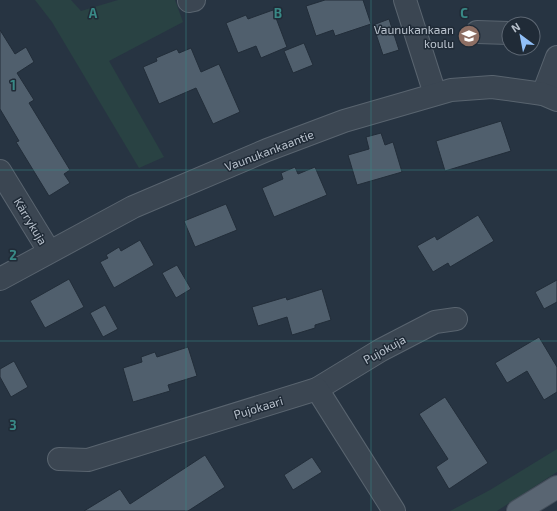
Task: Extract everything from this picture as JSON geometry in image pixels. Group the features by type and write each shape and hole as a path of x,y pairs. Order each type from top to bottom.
{"main road":[{"path":"518,511 557,487"}],"street":[{"path":"405,0 435,94"},
{"path":"477,32 501,33"},
{"path":"550,97 557,57"},
{"name":"Vaunukankaantie","path":"0,279 49,251 133,207 267,150 344,121 451,90 492,87 550,97"},
{"name":"Kärrykuja","path":"0,171 49,251"},
{"name":"Pujokuja","path":"317,389 381,350 435,322 456,319"},
{"path":"317,389 394,511"},
{"name":"Pujokaari","path":"59,459 88,460 317,389"}],"green space":[{"path":"35,0 71,0 81,11 118,0 175,0 183,22 109,61 164,157 139,168 52,22"},
{"path":"557,449 557,472 497,511 450,511 490,490"}],"building":[{"path":"325,0 363,0 371,24 335,36 333,30 316,36 306,6"},
{"path":"273,10 287,47 261,58 256,46 238,53 226,23 246,15 248,19"},
{"path":"389,19 399,50 383,55 373,25"},
{"path":"0,30 15,54 26,47 34,62 17,73 34,100 29,103 70,170 64,174 70,183 49,196 16,142 19,141 0,109"},
{"path":"304,43 313,65 293,73 284,51"},
{"path":"191,48 201,72 219,64 240,112 213,124 196,88 159,104 143,67 157,61 156,58 177,49 179,53"},
{"path":"501,121 511,151 445,171 436,141"},
{"path":"381,133 385,145 393,142 402,172 357,185 348,155 369,149 366,137"},
{"path":"295,167 298,174 315,167 327,195 274,217 262,188 283,179 281,173"},
{"path":"226,204 237,230 195,247 184,221"},
{"path":"478,215 494,241 450,267 448,263 433,272 417,246 435,236 437,240"},
{"path":"140,240 154,265 114,288 100,262 108,258 106,255 119,247 121,251"},
{"path":"177,265 191,289 176,298 162,273"},
{"path":"69,279 84,307 45,328 30,301"},
{"path":"557,280 557,302 544,309 535,292"},
{"path":"322,289 331,320 315,325 315,328 292,335 287,317 258,326 252,307 286,297 287,300"},
{"path":"105,305 118,329 103,337 90,313"},
{"path":"539,337 557,367 557,392 544,400 527,371 507,383 495,363"},
{"path":"188,347 197,376 168,385 170,391 133,402 123,368 142,362 141,357 155,352 157,357"},
{"path":"14,361 28,387 11,397 0,377 0,369"},
{"path":"445,397 488,463 449,489 436,467 448,459 419,414"},
{"path":"205,455 225,487 188,511 84,511 120,489 130,504"},
{"path":"312,457 322,472 293,490 284,475"}],"place":[{"name":"Vaunukankaan koulu","path":"469,36"}]}
